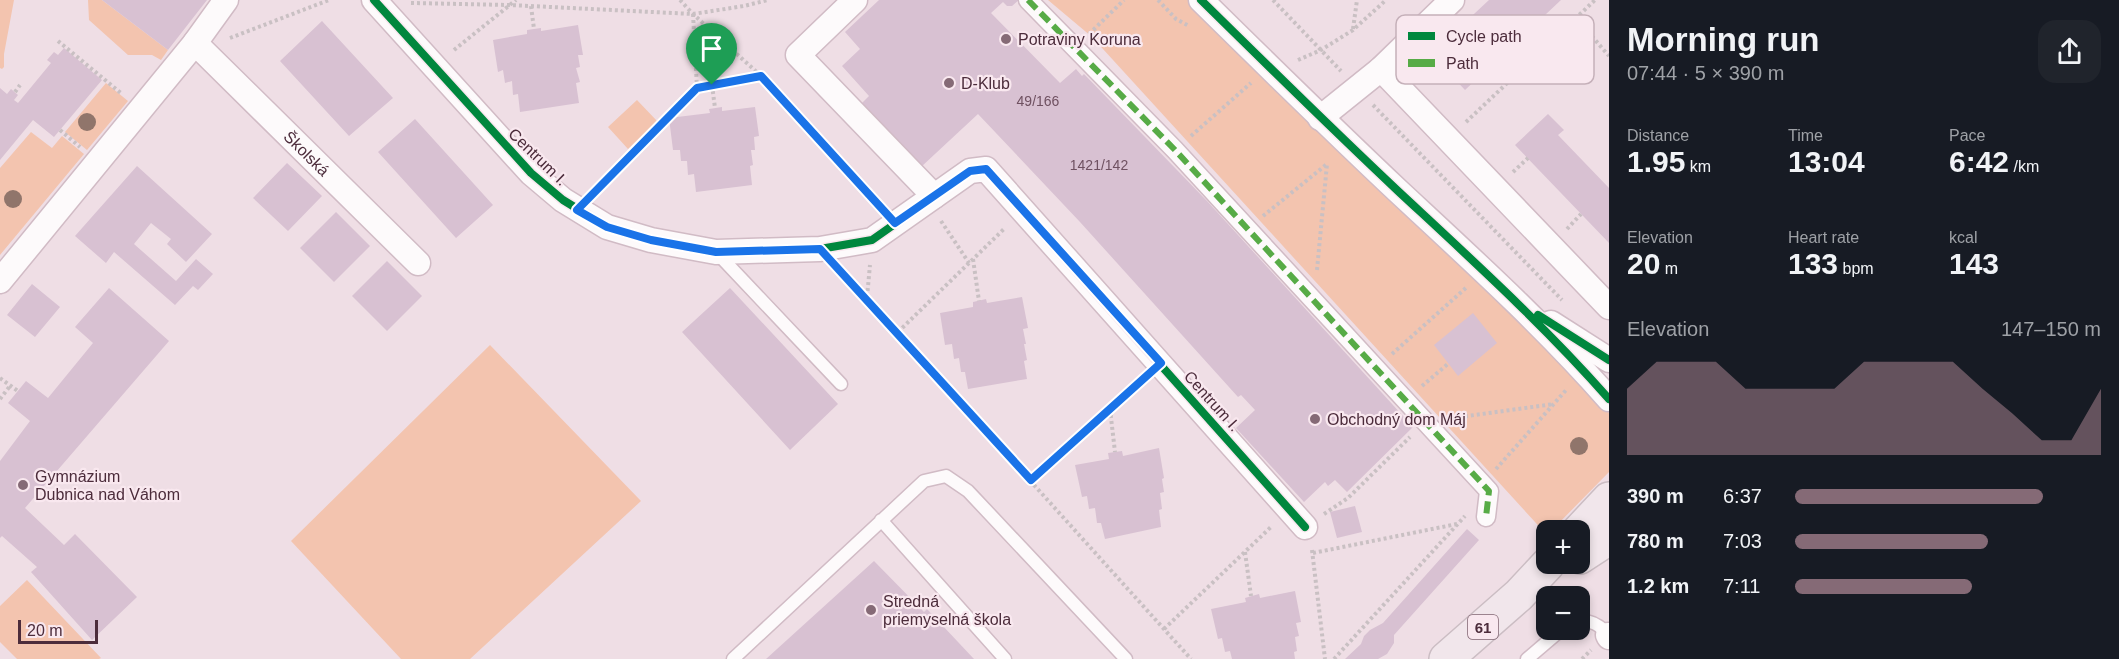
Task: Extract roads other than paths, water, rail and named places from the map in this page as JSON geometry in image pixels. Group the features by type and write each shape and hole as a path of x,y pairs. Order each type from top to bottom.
{"main road":[{"path":"1590,520 1609,500"},
{"path":"1590,550 1609,538"},
{"name":"61","path":"1446,659 1519,595 1539,574"},
{"name":"61","path":"1519,595 1552,574"}],"street":[{"path":"0,281 195,43 226,0"},
{"path":"855,0 798,55 931,198"},
{"path":"1028,0 1175,150 1485,488 1478,514"},
{"path":"1201,0 1320,118 1516,301 1609,399"},
{"path":"1437,15 1452,0"},
{"name":"Centrum I.","path":"375,1 531,173 577,210 607,227 651,240 716,252 820,249 872,240 970,171 986,169 1298,518"},
{"name":"Školská","path":"195,43 418,263"},
{"path":"1320,118 1396,54"},
{"path":"1381,69 1609,307"},
{"path":"1516,301 1609,360"}],"lane":[{"path":"716,252 841,384"},
{"path":"733,659 924,481 946,476 968,491 1126,659"},
{"path":"881,520 1005,659"},
{"path":"1590,621 1603,629 1608,636"},
{"path":"1527,659 1549,640"}],"place":[{"name":"Potraviny Koruna","path":"1006,39"},
{"name":"D-Klub","path":"949,83"},
{"name":"Obchodný dom Máj","path":"1315,419"},
{"name":"Gymnázium Dubnica nad Váhom","path":"23,485"},
{"name":"Stredná priemyselná škola","path":"871,610"}]}
